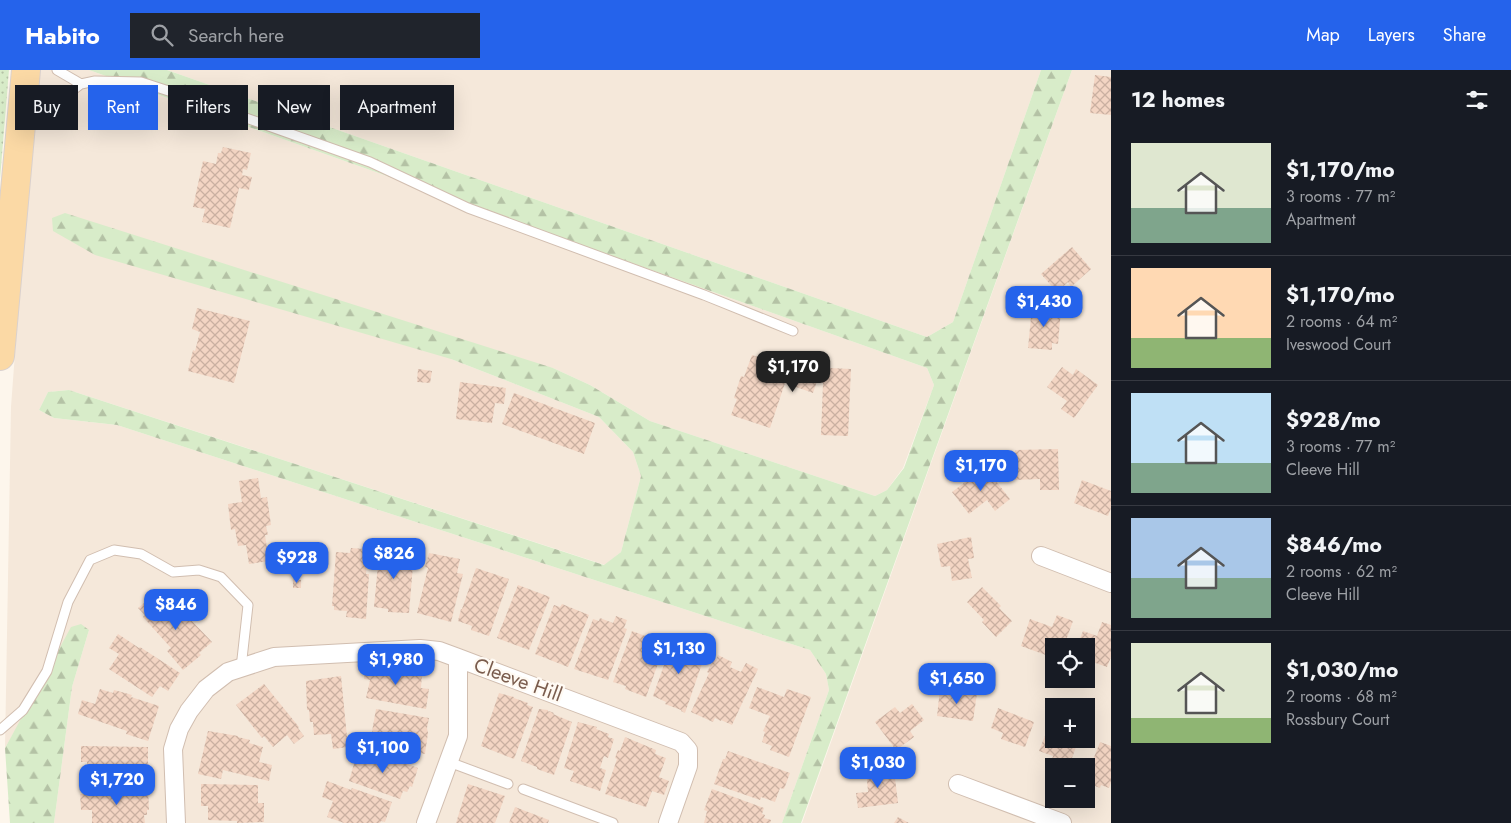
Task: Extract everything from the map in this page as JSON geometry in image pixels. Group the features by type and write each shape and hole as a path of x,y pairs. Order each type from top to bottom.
{"main road":[{"path":"0,356 26,70"}],"street":[{"path":"1041,556 1111,583"},
{"name":"Cleeve Hill","path":"176,823 173,749 179,729 189,711 206,689 228,672 274,658 420,649 439,651 681,742 688,750 688,766 668,823"},
{"path":"426,823 458,736 458,658"},
{"path":"958,784 1062,823"}],"lane":[{"path":"57,70 81,84"},
{"path":"19,137 81,84 95,81 141,82 370,162 468,208 704,294 793,331"},
{"path":"0,730 23,710 47,671 68,602 90,560 114,550 141,554 173,572 199,570 221,577 248,605 241,668"},
{"path":"448,762 508,784"},
{"path":"523,790 613,823"}],"shaded area":[{"path":"36,70 89,70 131,85 88,85 88,130 158,130 158,95 168,98 168,130 248,130 248,127 927,368 934,385 903,468 887,490 875,496 650,421 590,385 553,368 451,359 599,417 633,452 641,476 621,552 605,565 69,390 48,392 39,410 54,418 117,425 810,650 826,674 829,690 782,823 54,823 72,687 89,630 17,727 5,748 11,407 32,130 78,130 78,85 35,85"},
{"path":"167,70 1041,70 953,322 927,337 330,127 330,85 258,85 258,102 248,98 248,85 210,85"},
{"path":"1072,70 1111,70 1111,823 802,823"}],"green space":[{"path":"0,70 9,70 0,179"},
{"path":"89,70 167,70 210,85 168,85 168,98 158,95 158,85 131,85"},
{"path":"1041,70 1072,70 801,823 782,823 829,690 826,674 810,650 117,425 54,418 39,410 48,392 69,390 604,565 621,552 641,476 633,452 599,417 451,359 95,255 53,231 52,218 65,213 553,368 590,385 650,421 875,496 887,490 904,468 934,385 927,368 248,127 248,98 258,102 258,130 330,130 330,127 927,337 953,322"},
{"path":"81,624 89,630 72,687 54,823 10,823 5,748 71,627"}],"building":[{"path":"1095,75 1111,77 1111,115 1090,113"},
{"path":"223,147 251,153 247,170 243,169 242,175 252,177 249,190 239,188 230,228 202,222 205,209 193,207 203,161 216,164 218,153 221,153"},
{"path":"1072,247 1091,269 1071,287 1068,282 1057,292 1041,274"},
{"path":"1032,307 1061,310 1058,344 1052,343 1052,350 1028,348"},
{"path":"197,308 250,321 234,383 188,371 200,332 192,329"},
{"path":"752,355 790,368 792,362 828,374 829,368 851,369 848,436 821,435 823,383 817,381 813,393 785,383 770,428 731,415 737,399 734,398 741,376 744,377"},
{"path":"1062,367 1073,375 1076,369 1098,385 1074,418 1061,409 1067,401 1047,387"},
{"path":"418,369 432,371 430,383 417,382"},
{"path":"460,382 506,388 504,404 495,403 492,423 456,419"},
{"path":"514,393 595,423 584,454 502,424"},
{"path":"1058,449 1059,490 1040,490 1040,479 1015,480 1015,450"},
{"path":"985,467 1010,499 995,511 987,500 969,514 952,492"},
{"path":"258,478 261,498 267,497 271,525 266,526 268,535 265,535 269,561 249,564 246,545 238,546 235,529 231,530 228,504 242,502 239,481"},
{"path":"1082,480 1111,491 1111,508 1108,516 1074,503"},
{"path":"971,537 974,558 968,559 972,578 952,581 950,566 941,567 937,544"},
{"path":"380,543 393,544 392,551 414,553 409,613 388,612 388,609 374,607"},
{"path":"351,548 365,549 366,574 369,574 366,619 346,617 347,611 334,610 334,606 332,606 336,552 350,553"},
{"path":"429,553 460,559 457,573 463,574 451,622 417,613 428,568 425,567"},
{"path":"476,568 509,579 489,636 471,630 472,626 458,621"},
{"path":"293,579 301,580 301,588 293,588"},
{"path":"518,585 550,597 529,650 497,638"},
{"path":"982,587 1001,606 999,608 1012,621 996,637 982,622 984,620 967,602"},
{"path":"149,599 158,609 170,599 178,608 181,605 191,620 212,642 199,653 201,655 183,670 167,651 171,648 143,617 145,615 138,608"},
{"path":"562,604 589,615 568,667 535,654 554,605 560,607"},
{"path":"1057,615 1073,621 1067,638 1045,638 1045,655 1021,646 1030,619 1052,627"},
{"path":"616,616 627,620 624,628 627,629 608,680 574,669 593,619 599,621 600,618 613,623"},
{"path":"1102,622 1111,625 1111,657 1107,667 1095,663 1095,638 1080,638 1083,631 1097,636"},
{"path":"632,631 659,641 658,645 664,647 646,697 625,689 626,686 613,682"},
{"path":"118,634 180,673 168,691 160,686 152,697 109,669 119,654 109,648"},
{"path":"674,637 688,642 684,654 691,657 694,647 706,652 685,713 653,696"},
{"path":"718,655 732,662 730,667 741,672 746,663 758,669 732,725 715,718 713,722 691,712 709,673 707,672"},
{"path":"377,663 422,673 421,688 429,689 426,709 366,698 370,680 364,679 366,665 376,667"},
{"path":"341,676 348,747 333,749 331,734 314,735 313,722 310,722 309,710 307,710 306,681"},
{"path":"264,684 299,727 304,736 294,744 287,735 273,747 264,736 262,738 236,705"},
{"path":"757,687 784,697 787,689 811,697 789,757 770,750 772,746 762,742 765,732 763,731 770,716 749,708"},
{"path":"100,689 113,693 114,690 132,695 131,697 159,706 148,741 126,734 127,731 78,714 82,700 95,704"},
{"path":"940,689 977,693 973,721 937,716"},
{"path":"499,693 514,697 533,707 514,759 481,746"},
{"path":"912,704 924,720 910,731 914,737 896,750 875,722 895,707 900,713"},
{"path":"998,708 1034,722 1025,747 1001,739 1003,733 991,728"},
{"path":"376,709 429,718 425,754 373,745 374,738 371,737"},
{"path":"539,709 548,710 548,712 572,722 554,775 521,761"},
{"path":"578,722 597,727 596,729 609,734 608,737 614,739 608,758 604,756 600,768 606,770 600,791 570,781 574,771 564,768"},
{"path":"208,731 238,736 250,740 249,743 263,747 259,762 272,765 269,781 223,770 221,779 198,774"},
{"path":"1045,736 1045,748 1076,748 1072,758 1052,758 1053,756 1039,751"},
{"path":"625,737 656,750 655,754 666,758 659,777 669,781 664,795 652,791 646,807 605,794 617,759 615,758 618,750 620,751"},
{"path":"1100,742 1111,746 1111,782 1109,788 1101,785 1100,788 1095,786 1094,758"},
{"path":"81,746 148,747 148,769 146,769 146,774 142,774 144,776 143,783 90,782 90,771 87,771 87,762 81,762"},
{"path":"358,750 371,754 372,751 418,768 412,787 410,786 407,792 403,791 400,799 349,781"},
{"path":"728,751 790,773 784,789 780,788 775,802 761,797 760,800 714,784"},
{"path":"888,766 890,779 895,778 898,803 858,808 856,793 868,792 866,768"},
{"path":"327,781 392,802 385,822 344,823 327,817 333,801 322,797"},
{"path":"201,784 258,785 258,803 264,803 264,822 237,823 237,821 208,820 208,806 201,806"},
{"path":"468,784 505,796 495,823 456,823"},
{"path":"148,788 149,810 147,810 147,815 144,815 145,823 92,823 92,810 81,810 80,794"},
{"path":"712,789 764,808 762,814 765,815 764,818 771,820 770,823 704,823 707,811 704,810"},
{"path":"515,807 549,820 548,823 509,823"},
{"path":"898,817 909,823 894,823"}]}
